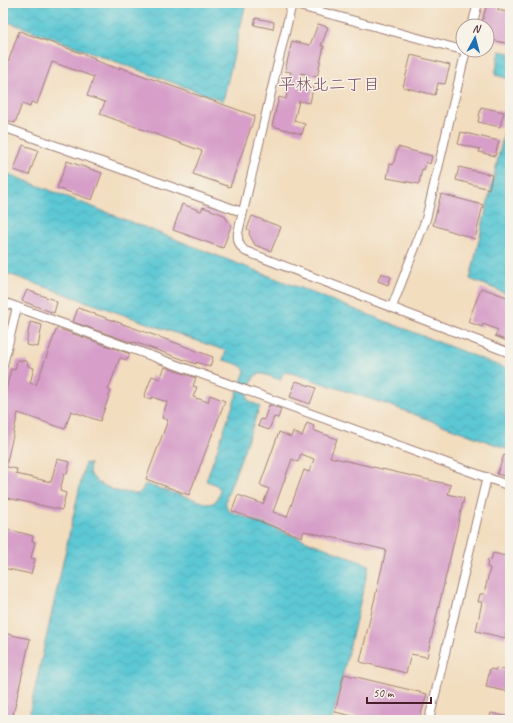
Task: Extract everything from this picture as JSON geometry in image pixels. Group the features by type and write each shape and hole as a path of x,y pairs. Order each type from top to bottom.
{"street":[{"path":"455,47 292,3 242,212 238,238 241,247 245,251 510,353"},
{"path":"474,18 478,3"},
{"path":"392,307 426,219 464,58"},
{"path":"3,127 242,212"},
{"path":"3,302 510,486"},
{"path":"3,365 17,307"},
{"path":"429,720 487,477"}],"water":[{"path":"3,3 246,3 223,101 3,20"},
{"path":"500,51 510,53 510,79 495,75"},
{"path":"510,107 510,295 470,279"},
{"path":"3,172 510,370 510,450 400,409 295,374 285,372 280,380 257,374 252,381 247,398 250,402 260,406 227,496 226,504 229,511 369,565 332,720 28,720 85,463 90,464 89,473 98,483 116,491 138,494 145,484 209,504 215,502 220,493 220,489 215,484 206,481 245,371 239,365 223,360 226,351 3,272"}],"building":[{"path":"487,3 500,3 498,10 510,13 510,44 495,41 495,18 483,18"},
{"path":"256,18 274,22 273,29 254,25"},
{"path":"318,24 328,27 321,46 324,46 317,77 301,73 298,86 313,88 310,103 299,101 294,121 305,124 302,134 272,126 279,97 286,99 291,72 285,71 292,41 310,45"},
{"path":"19,31 95,58 94,60 119,69 119,67 255,116 230,187 193,174 202,151 100,114 105,102 87,96 94,77 52,62 37,104 31,102 30,107 22,104 15,123 3,119 3,77"},
{"path":"411,55 450,65 445,84 438,83 435,95 403,87"},
{"path":"481,107 504,112 500,127 478,122"},
{"path":"461,132 499,141 495,156 479,152 480,149 458,144"},
{"path":"23,145 38,150 29,175 14,170"},
{"path":"398,147 432,156 430,164 426,162 424,170 422,169 419,184 387,178 390,164 393,165"},
{"path":"67,161 102,173 92,200 57,188"},
{"path":"459,167 492,175 489,189 456,180"},
{"path":"441,194 483,205 475,239 433,225"},
{"path":"182,204 201,211 203,207 224,215 231,226 223,248 173,230"},
{"path":"252,216 281,227 271,251 255,245 249,234 250,231 247,229"},
{"path":"381,273 391,277 388,285 378,281"},
{"path":"481,288 510,299 510,342 495,336 498,330 483,324 482,327 468,322"},
{"path":"27,290 57,302 54,313 22,301"},
{"path":"78,308 213,357 210,367 196,362 196,364 73,322"},
{"path":"30,322 42,325 38,347 26,345"},
{"path":"57,328 130,354 127,360 120,358 108,390 111,391 100,421 71,411 65,429 18,413 6,466 3,466 3,403 11,369 15,370 17,360 27,361 28,366 34,368 30,383 36,385"},
{"path":"165,367 196,378 193,386 197,387 193,397 208,402 210,395 225,401 189,495 146,479 168,420 162,418 167,402 152,397 151,399 144,397 152,376 160,379"},
{"path":"296,381 316,388 310,404 290,397"},
{"path":"269,405 281,409 278,418 274,417 269,430 258,426 261,419 264,420"},
{"path":"307,423 314,426 313,430 337,439 330,457 451,485 448,494 464,498 427,657 411,654 406,673 360,662 386,550 304,531 302,537 232,511 238,495 263,504 269,489 260,485 279,432 291,437 293,432 302,436","holes":["301,454 314,459 309,472 304,470 287,517 273,512 292,459 298,462"]},
{"path":"504,455 510,457 510,478 497,474"},
{"path":"57,459 70,462 67,474 64,474 60,491 66,493 62,510 3,497 3,466 17,469 16,474 51,482"},
{"path":"3,528 33,536 32,541 35,542 31,558 35,559 31,574 3,568"},
{"path":"493,553 510,557 510,615 505,638 476,631 482,602 478,602 480,594 484,594 490,568 487,567 488,559 491,560"},
{"path":"3,633 30,639 12,720 3,720"},
{"path":"496,668 510,671 510,692 486,687 490,669 496,670"},
{"path":"344,674 427,694 419,720 370,720 335,712"},
{"path":"491,713 510,717 510,720 489,720"}],"district":[{"name":"平林北二丁目","path":"329,84"}]}
